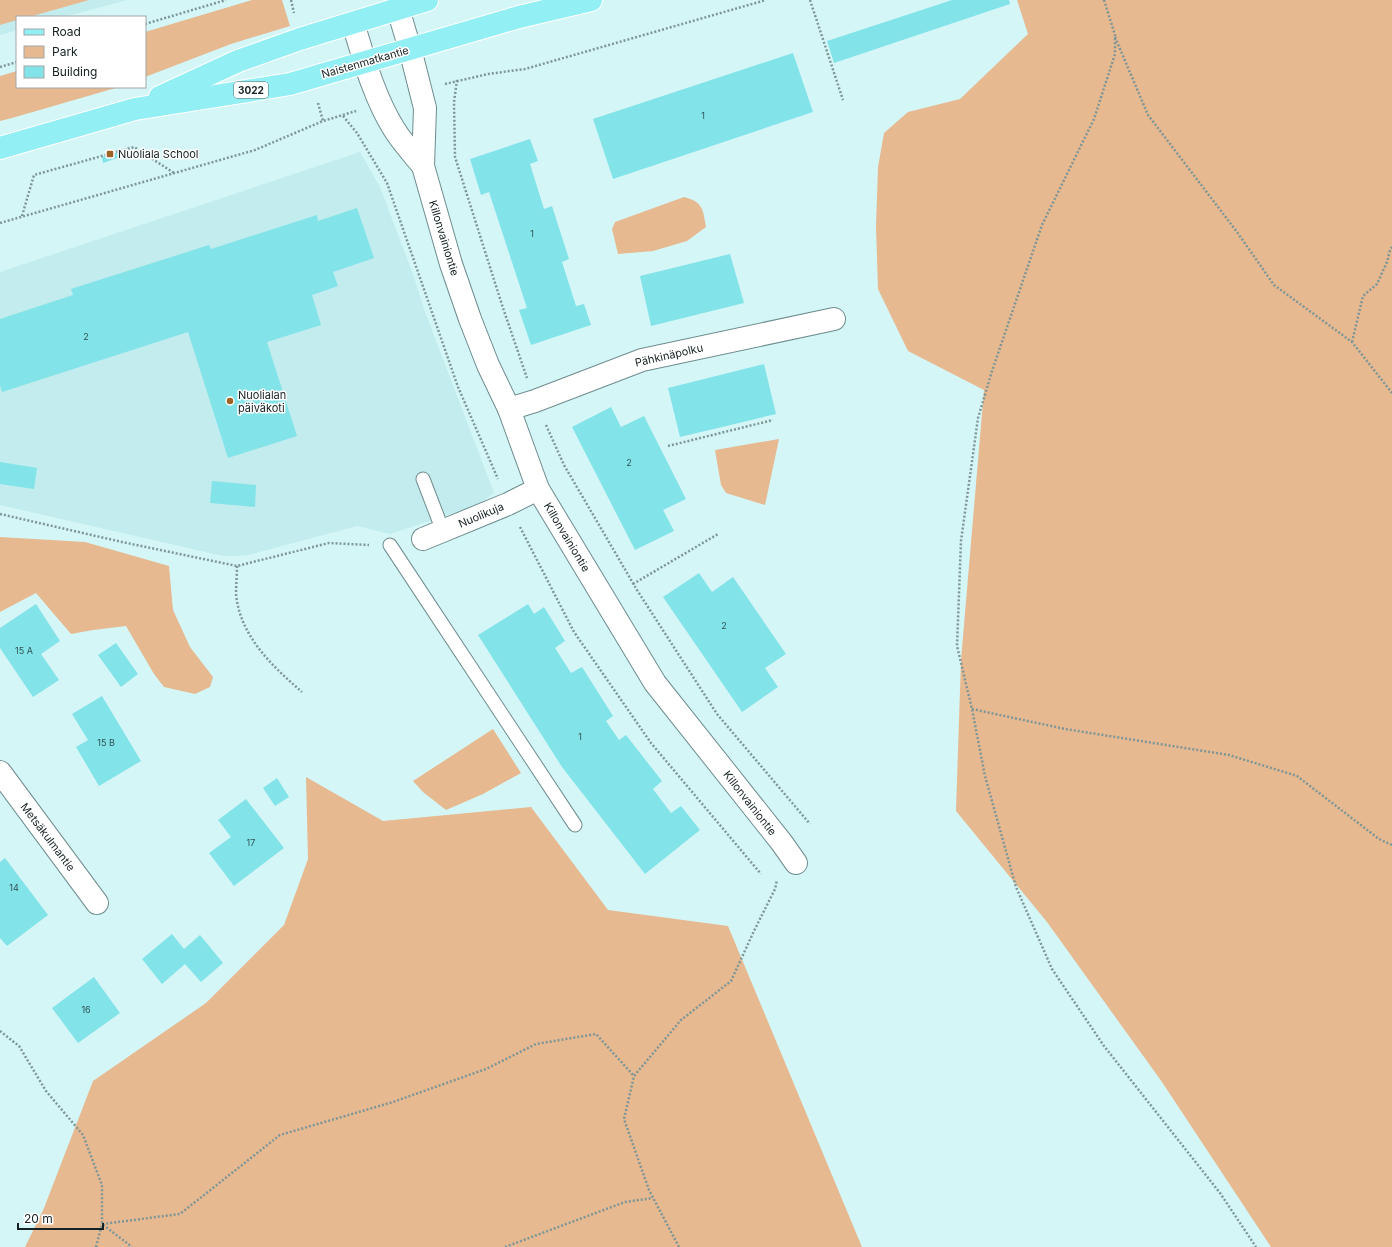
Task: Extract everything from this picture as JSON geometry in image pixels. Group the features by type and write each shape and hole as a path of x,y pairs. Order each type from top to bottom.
{"main road":[{"name":"Naistenmatkantie","path":"135,109 238,61 300,39 427,0"},
{"name":"Naistenmatkantie","path":"0,148 135,109 290,84 519,17 592,0"}],"street":[{"name":"Killonvainiontie","path":"398,9 425,108 422,166 450,264 488,365 509,409 538,489 655,683 782,843 796,863"},
{"name":"Killonvainiontie","path":"353,23 365,62 381,104 391,123 422,166"},
{"name":"Pähkinäpolku","path":"509,409 535,401 642,360 834,319"},
{"name":"Nuolikuja","path":"433,535 508,504 538,489"},
{"name":"Metsäkulmantie","path":"0,772 97,903"}],"lane":[{"path":"423,479 433,535"},
{"path":"390,545 575,825"}],"path":[{"path":"146,24 226,0"},
{"path":"810,0 843,100"},
{"path":"1104,0 1114,35 1148,115 1237,232 1274,285 1352,342 1392,393"},
{"path":"1114,35 1115,54 1094,119 1042,226 992,372 978,418 960,541 957,646 972,709 985,776 1016,887 1052,969 1104,1046 1220,1193 1256,1247"},
{"path":"0,67 16,62"},
{"path":"457,80 454,102 455,157 503,308 535,401 564,465 633,584 717,714 810,824"},
{"path":"22,216 34,175 134,147 174,173"},
{"path":"1352,342 1363,296 1377,284 1392,248"},
{"path":"668,446 773,420"},
{"path":"0,514 122,542 237,566 329,543 390,545"},
{"path":"633,584 718,534"},
{"path":"237,566 236,594 241,617 258,648 277,670 302,692"},
{"path":"972,709 1065,729 1229,755 1297,776 1379,839 1392,845"},
{"path":"679,1247 649,1190 624,1119 634,1076 681,1020 731,981 775,889 782,843"},
{"path":"0,1031 18,1046 46,1091 83,1135 102,1185 102,1224 96,1247"},
{"path":"102,1224 180,1214 280,1135 407,1097 486,1069 536,1044 596,1034 634,1076"},
{"path":"505,1247 625,1202 653,1198"},
{"path":"102,1224 132,1247"}],"shaded area":[{"path":"0,0 127,0 68,16 16,16 16,30 0,35"},
{"name":"Nuolialan päiväkoti","path":"360,152 380,187 413,274 424,309 494,493 478,505 390,534 357,526 249,555 237,556 214,554 0,505 0,272"}],"green space":[{"path":"0,0 89,0 33,16 16,16 16,20 0,25"},
{"path":"252,0 282,0 290,26 231,44 146,77 146,32"},
{"path":"1017,0 1392,0 1392,1247 1271,1247 1162,1082 1047,922 956,811 961,660 984,390 908,351 878,289 876,227 878,167 884,133 908,112 960,99 1028,34"},
{"path":"16,71 16,88 116,88 0,121 0,76"},
{"path":"684,197 699,204 703,211 706,227 687,241 653,251 618,254 612,229 615,222"},
{"path":"779,439 765,505 726,493 721,485 715,450"},
{"path":"0,537 85,542 169,566 173,610 190,647 213,677 210,687 195,694 164,687 154,674 126,626 71,634 36,593 0,612"},
{"path":"493,729 521,773 483,794 446,810 423,792 413,781"},
{"path":"306,777 383,821 531,807 608,910 728,926 862,1247 25,1247 44,1208 93,1081 206,1003 284,925 308,859"}],"building":[{"path":"952,0 1009,0 1010,4 834,63 827,41"},
{"path":"793,53 813,112 613,179 593,119"},
{"path":"530,139 538,161 530,164 544,209 552,206 569,259 562,262 576,306 584,304 591,325 531,345 519,310 527,308 489,192 481,195 470,159"},
{"path":"119,152 120,157 103,163 102,157"},
{"path":"357,208 374,258 333,272 338,286 312,295 321,325 267,342 297,436 228,458 188,332 2,392 0,385 0,319 73,295 71,289 209,245 211,249 317,215 318,221"},
{"path":"730,254 744,303 651,326 640,276"},
{"path":"764,364 776,414 680,437 668,388"},
{"path":"611,407 621,427 644,416 686,499 663,510 674,531 635,550 572,427"},
{"path":"0,462 37,468 34,489 0,484"},
{"path":"212,481 256,485 255,507 210,503"},
{"path":"699,573 712,592 733,577 786,654 765,668 778,687 742,712 663,597"},
{"path":"36,604 60,641 41,654 59,680 33,697 0,648 0,628"},
{"path":"528,604 534,614 544,607 565,641 555,648 571,673 582,667 613,716 606,721 619,740 626,735 662,781 653,789 671,813 681,806 700,830 645,874 562,767 478,635"},
{"path":"116,643 138,674 121,687 98,655"},
{"path":"102,696 141,761 99,786 76,747 88,740 72,714"},
{"path":"277,778 289,797 275,806 263,788"},
{"path":"246,799 284,848 234,886 209,853 231,837 218,820"},
{"path":"5,858 48,915 7,946 0,938 0,862"},
{"path":"172,934 184,949 200,935 223,963 201,982 185,964 162,984 142,959"},
{"path":"94,977 120,1013 78,1043 52,1008"}],"place":[{"name":"Nuoliala School","path":"110,154"},
{"name":"Nuolialan päiväkoti","path":"230,401"}]}
